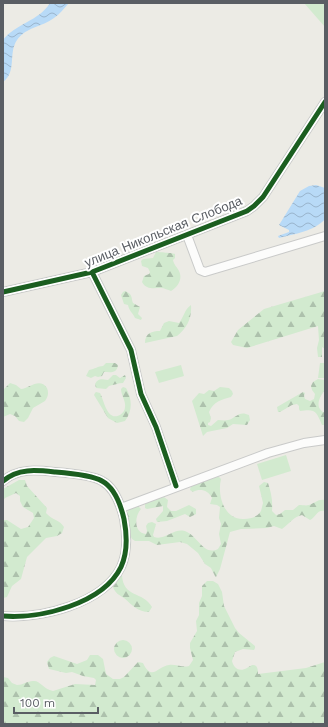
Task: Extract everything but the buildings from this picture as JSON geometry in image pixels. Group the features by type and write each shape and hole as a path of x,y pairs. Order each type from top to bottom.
{"street":[{"name":"улица Никольская Слобода","path":"3,292 92,272 247,211 258,202 325,102"},
{"path":"187,235 200,270 205,272 325,236"},
{"path":"92,272 130,350 142,394 156,427 176,486"},
{"path":"121,508 176,486 268,453 304,443 325,440"},
{"path":"3,481 16,472 26,470 99,479 107,484 116,496 121,508 126,533 126,552 120,567 107,584 88,598 60,610 31,616 3,616"}],"green space":[{"path":"304,3 325,3 325,27"},
{"path":"156,252 175,254 175,258 173,260 179,271 180,280 178,285 171,291 162,288 148,287 142,282 144,276 150,272 148,268 142,266 141,261 143,259 153,258"},
{"path":"125,291 131,295 133,303 140,307 138,314 142,318 141,320 135,318 128,305 124,304 121,295"},
{"path":"325,291 325,349 322,347 322,357 318,357 318,326 247,348 233,345 231,342 238,330 264,309"},
{"path":"191,305 191,314 188,322 184,330 177,336 145,343 146,337 154,331 160,331 164,323 169,321 179,323"},
{"path":"106,363 115,363 118,365 116,370 113,372 104,372 102,376 98,377 95,376 91,378 86,376 89,370 103,366"},
{"path":"320,363 325,363 325,378 318,378"},
{"path":"181,365 184,376 159,383 155,372"},
{"path":"113,375 120,378 125,375 126,378 123,383 109,386 106,389 96,388 95,384 98,380 108,380"},
{"path":"318,379 325,380 325,390 321,396 319,407 320,410 325,413 325,425 322,425 315,412 309,410 300,411 297,404 278,412 277,407 303,392 305,393 305,399 310,401 314,399 315,394 311,386 313,382"},
{"path":"10,383 21,389 38,383 41,383 47,388 48,393 45,401 33,408 28,418 24,422 19,421 15,416 10,414 3,417 3,390"},
{"path":"123,387 126,388 130,396 131,404 128,417 125,421 117,423 108,418 94,395 96,392 100,393 109,413 112,416 120,415 125,409 125,402 121,389"},
{"path":"220,387 229,388 233,394 231,397 213,405 209,412 211,418 208,425 211,426 218,420 228,420 243,413 249,415 250,420 247,425 233,424 227,428 207,432 203,436 192,401 199,393 204,394 209,390 214,391"},
{"path":"286,455 291,471 262,480 257,464"},
{"path":"217,477 221,479 221,499 227,511 237,518 251,518 258,515 261,511 263,503 259,486 264,482 268,483 272,497 272,511 276,515 285,510 293,510 299,505 308,505 322,500 325,500 325,511 318,512 310,520 302,515 299,516 282,529 274,526 267,528 241,529 230,532 220,569 216,577 211,568 205,564 198,553 187,544 180,542 157,545 149,541 135,541 132,539 130,535 130,526 127,513 129,509 138,506 141,509 137,516 136,524 139,531 142,533 146,534 146,526 148,523 152,522 156,524 153,535 154,537 163,537 174,532 183,531 191,534 205,548 209,550 218,549 221,544 219,534 221,524 219,518 220,507 210,504 212,498 204,490 193,492 190,490 191,486"},
{"path":"19,480 25,480 27,486 47,508 46,513 64,527 62,533 57,536 46,538 27,557 21,579 12,586 7,597 3,598 3,520 7,520 21,529 28,527 34,518 33,513 23,507 20,501 20,496 16,493 5,498 3,501 3,489"},
{"path":"164,497 168,500 167,507 171,511 176,511 189,505 196,509 196,514 190,517 185,514 167,521 157,522 156,519 163,511 163,506 147,509 145,508 145,503"},
{"path":"122,575 123,582 126,587 130,591 144,598 152,607 149,612 135,608 117,594 113,587"},
{"path":"207,581 213,581 218,584 222,592 224,606 235,628 255,646 254,650 243,649 235,652 232,661 236,668 242,670 254,665 257,668 258,674 306,668 325,662 325,724 3,724 3,677 8,678 12,683 17,685 35,681 53,691 75,684 95,685 96,680 94,678 72,672 66,673 49,669 47,662 54,656 77,664 87,660 90,655 98,655 103,659 106,674 113,679 120,679 124,677 138,662 143,663 146,669 152,672 169,665 184,667 189,666 193,660 190,643 197,631 196,621 199,615 199,603 202,596 202,586"},
{"path":"123,640 129,643 132,649 129,655 123,658 117,655 114,649 117,643"}],"water":[{"path":"50,3 69,3 54,18 25,32 17,40 14,45 10,73 3,82 3,40 14,30 40,14"},
{"path":"316,185 325,188 325,219 310,229 279,238 278,236 289,232 289,230 279,225 300,191 309,186"}],"cycle path":[{"path":"3,292 92,272 247,211 263,197 325,102"},
{"path":"92,272 131,350 141,394 156,427 176,486"},
{"path":"3,481 15,474 28,471 48,471 98,479 107,484 114,493 119,503 126,531 125,555 121,567 112,580 100,591 86,600 52,612 35,615 3,616"}]}
